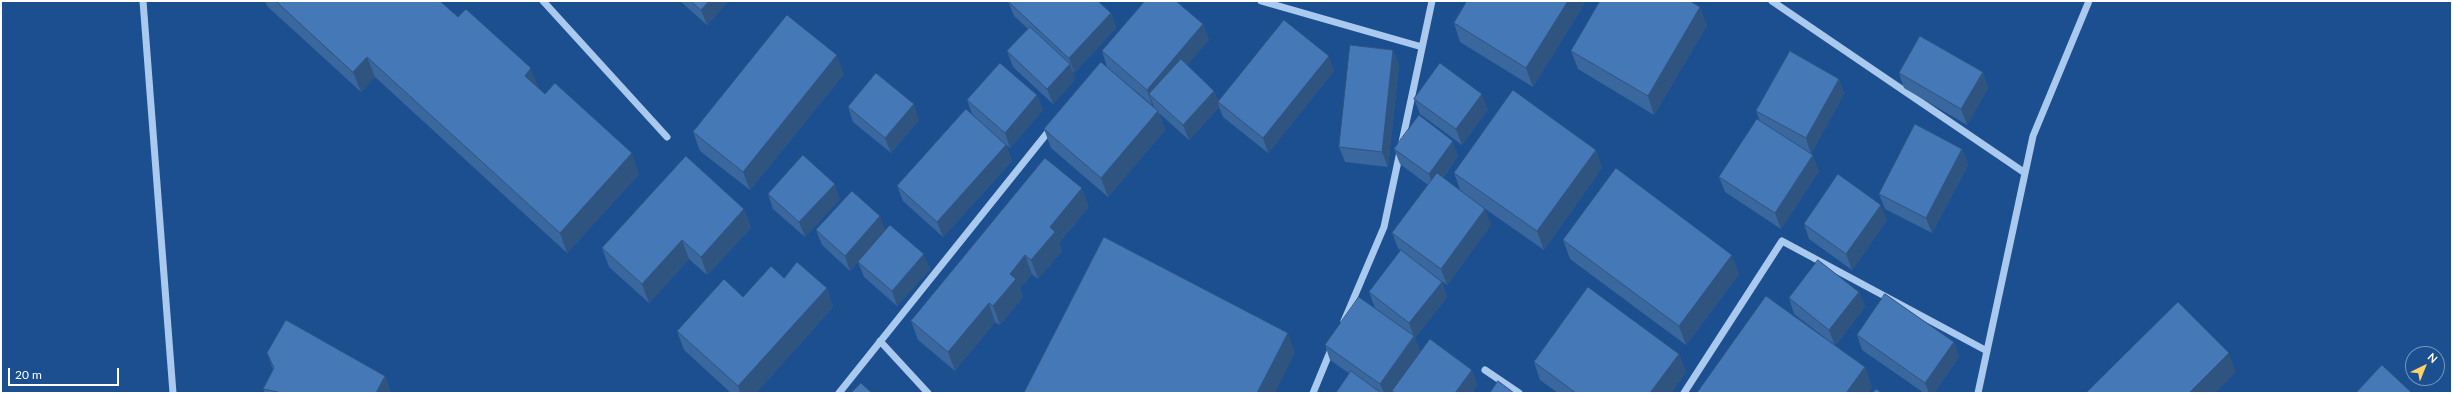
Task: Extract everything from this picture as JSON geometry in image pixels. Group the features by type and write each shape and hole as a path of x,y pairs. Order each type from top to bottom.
{"street":[{"path":"143,1 173,393"},
{"path":"543,1 667,137"},
{"path":"1261,1 1422,47"},
{"path":"1341,328 1384,227 1432,1"},
{"path":"1772,1 2025,173"},
{"path":"1978,393 2033,136 2089,1"},
{"path":"839,393 1058,118"},
{"path":"1684,393 1782,241 1987,351"},
{"path":"880,341 928,393"},
{"path":"1313,393 1334,342"},
{"path":"1486,370 1518,393"}],"building":[{"path":"276,1 440,1 458,17 466,9 531,68 525,76 545,94 555,83 632,153 560,233 367,57 353,72"},
{"path":"691,1 709,1 701,10"},
{"path":"1008,1 1098,1 1111,13 1069,58"},
{"path":"1145,1 1176,1 1203,24 1147,90 1102,51"},
{"path":"1467,1 1568,1 1526,68 1454,23"},
{"path":"1600,1 1690,1 1700,7 1648,96 1571,51"},
{"path":"787,15 837,55 743,172 693,132"},
{"path":"1284,20 1329,56 1263,138 1218,102"},
{"path":"1030,27 1070,64 1047,89 1007,51"},
{"path":"1920,36 1983,72 1961,109 1899,73"},
{"path":"1350,45 1393,50 1382,152 1339,147"},
{"path":"1790,51 1839,79 1806,138 1756,111"},
{"path":"1181,59 1214,91 1183,125 1149,94"},
{"path":"1101,62 1158,111 1101,178 1044,129"},
{"path":"1000,63 1037,95 1005,133 967,100"},
{"path":"1440,63 1482,94 1456,129 1414,99"},
{"path":"876,73 914,104 885,138 848,107"},
{"path":"1513,90 1596,150 1537,231 1454,173"},
{"path":"966,109 1006,145 937,222 897,186"},
{"path":"1419,115 1453,141 1429,174 1394,149"},
{"path":"1757,119 1813,155 1775,213 1719,177"},
{"path":"1915,124 1962,149 1926,218 1879,194"},
{"path":"803,155 835,184 799,222 768,194"},
{"path":"686,156 744,209 701,257 682,240 642,284 602,248"},
{"path":"1045,158 1082,188 1050,227 1055,232 1031,260 1025,255 1010,274 1016,279 993,306 989,303 948,352 911,321"},
{"path":"1616,168 1732,255 1679,326 1563,240"},
{"path":"1437,173 1485,209 1441,269 1392,233"},
{"path":"1838,174 1881,205 1846,254 1804,224"},
{"path":"852,191 880,216 845,256 816,230"},
{"path":"890,225 924,254 892,291 858,262"},
{"path":"1104,237 1288,333 1257,393 1024,393"},
{"path":"1401,250 1442,282 1409,323 1369,292"},
{"path":"1818,260 1859,292 1829,330 1789,298"},
{"path":"797,262 827,288 738,386 677,331 724,279 743,297 771,266 784,278"},
{"path":"1588,287 1679,354 1650,393 1576,393 1534,362"},
{"path":"1885,294 1954,342 1925,383 1857,335"},
{"path":"1766,296 1865,367 1846,393 1697,393"},
{"path":"1359,297 1414,336 1380,384 1325,345"},
{"path":"2178,302 2229,353 2189,393 2086,393"},
{"path":"286,320 385,376 376,393 277,393 278,392 263,389 274,368 267,353"},
{"path":"1430,339 1472,370 1455,393 1395,393 1392,391"},
{"path":"2382,365 2412,393 2356,393"},
{"path":"1351,371 1381,393 1336,393"},
{"path":"1498,381 1514,393 1490,393"},
{"path":"861,383 872,393 851,393"},
{"path":"1876,389 1882,393 1873,393"}]}
